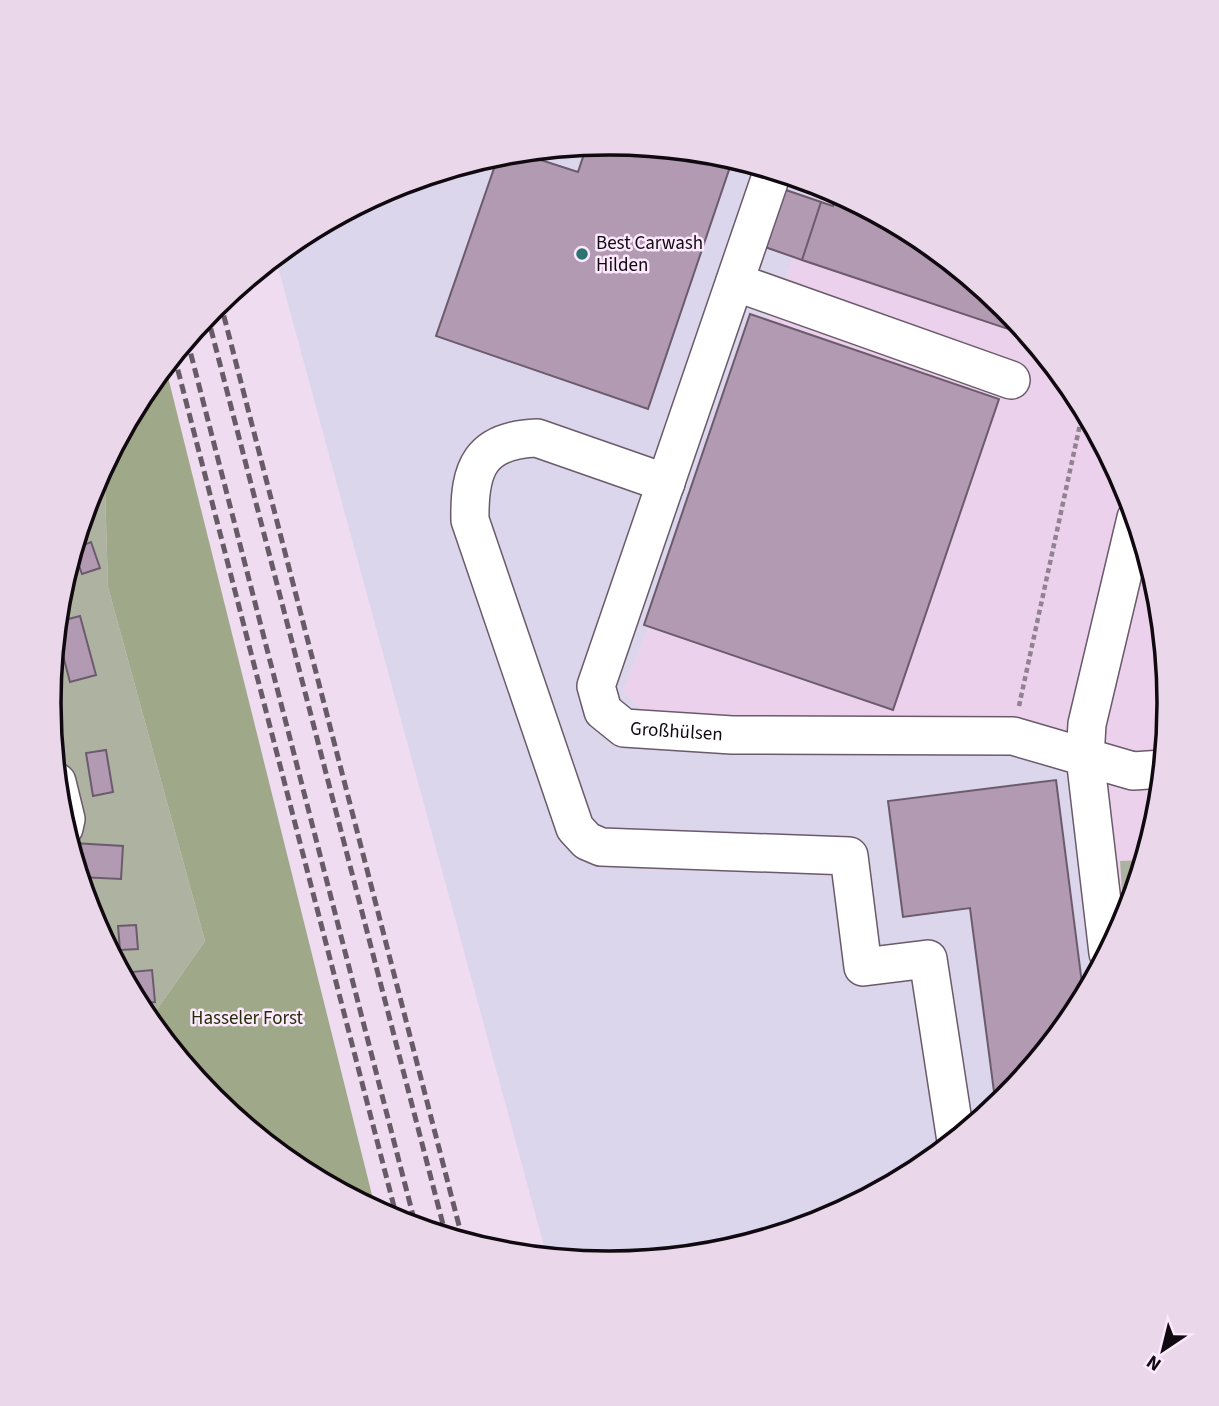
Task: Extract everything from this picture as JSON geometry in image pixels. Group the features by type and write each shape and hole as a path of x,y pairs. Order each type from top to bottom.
{"street":[{"name":"Großhülsen","path":"771,179 596,686 603,711 624,728 732,735 797,729 1000,724 1013,736 1133,771 1154,770"},
{"path":"735,282 1011,380"},
{"path":"666,483 537,438 528,438 496,446 480,463 470,488 470,520 575,828 587,841 600,847 849,856 863,967 928,959 954,1129"},
{"path":"1106,935 1084,757 1087,724 1132,536"}],"path":[{"path":"1000,724 1080,422"}],"shaded area":[{"path":"574,156 681,159 751,173 818,196 623,691 645,713 1096,747 1113,919 1065,1008 1022,1064 971,1115 914,1159 884,1178 819,1210 751,1233 716,1241 645,1250 544,1248 278,267 335,228 367,211 400,196 468,173 538,159"},
{"path":"819,196 884,228 914,247 943,268 997,315 1022,342 1065,398 1116,493 1129,527 1147,596 1157,667 1158,703 1157,739 1147,810 1129,879 1117,911 645,713 623,691"}],"green space":[{"name":"Hasseler Forst","path":"168,378 373,1198 305,1159 248,1115 197,1064 156,1011 205,941 108,587 105,489 135,429"},
{"path":"105,489 108,587 205,941 156,1011 135,977 103,913 90,879 72,810 62,739 62,667 80,561"},
{"path":"1134,860 1122,897 1120,861"}],"building":[{"name":"Best Carwash Hilden","path":"610,155 681,159 730,168 648,409 436,336 495,167 538,159 578,172 583,156"},
{"path":"780,188 821,202 802,260 765,247"},
{"path":"821,202 833,206 834,203 852,211 914,247 971,291 1011,330 802,260"},
{"path":"750,314 999,399 893,710 644,625"},
{"path":"91,542 100,568 82,574 79,566 85,544"},
{"path":"80,616 96,675 70,682 63,656 68,619"},
{"path":"106,750 113,792 93,796 86,753"},
{"path":"1056,780 1082,981 1044,1037 994,1094 970,908 903,917 888,801"},
{"path":"80,843 123,846 121,879 90,878"},
{"path":"136,925 138,949 121,950 118,926"},
{"path":"152,970 155,1002 151,1003 132,972"}],"railway":[{"path":"223,314 460,1231"},
{"path":"210,327 443,1225"},
{"path":"190,351 413,1215"},
{"path":"177,367 394,1207"}],"place":[{"name":"Best Carwash Hilden","path":"582,254"}]}
